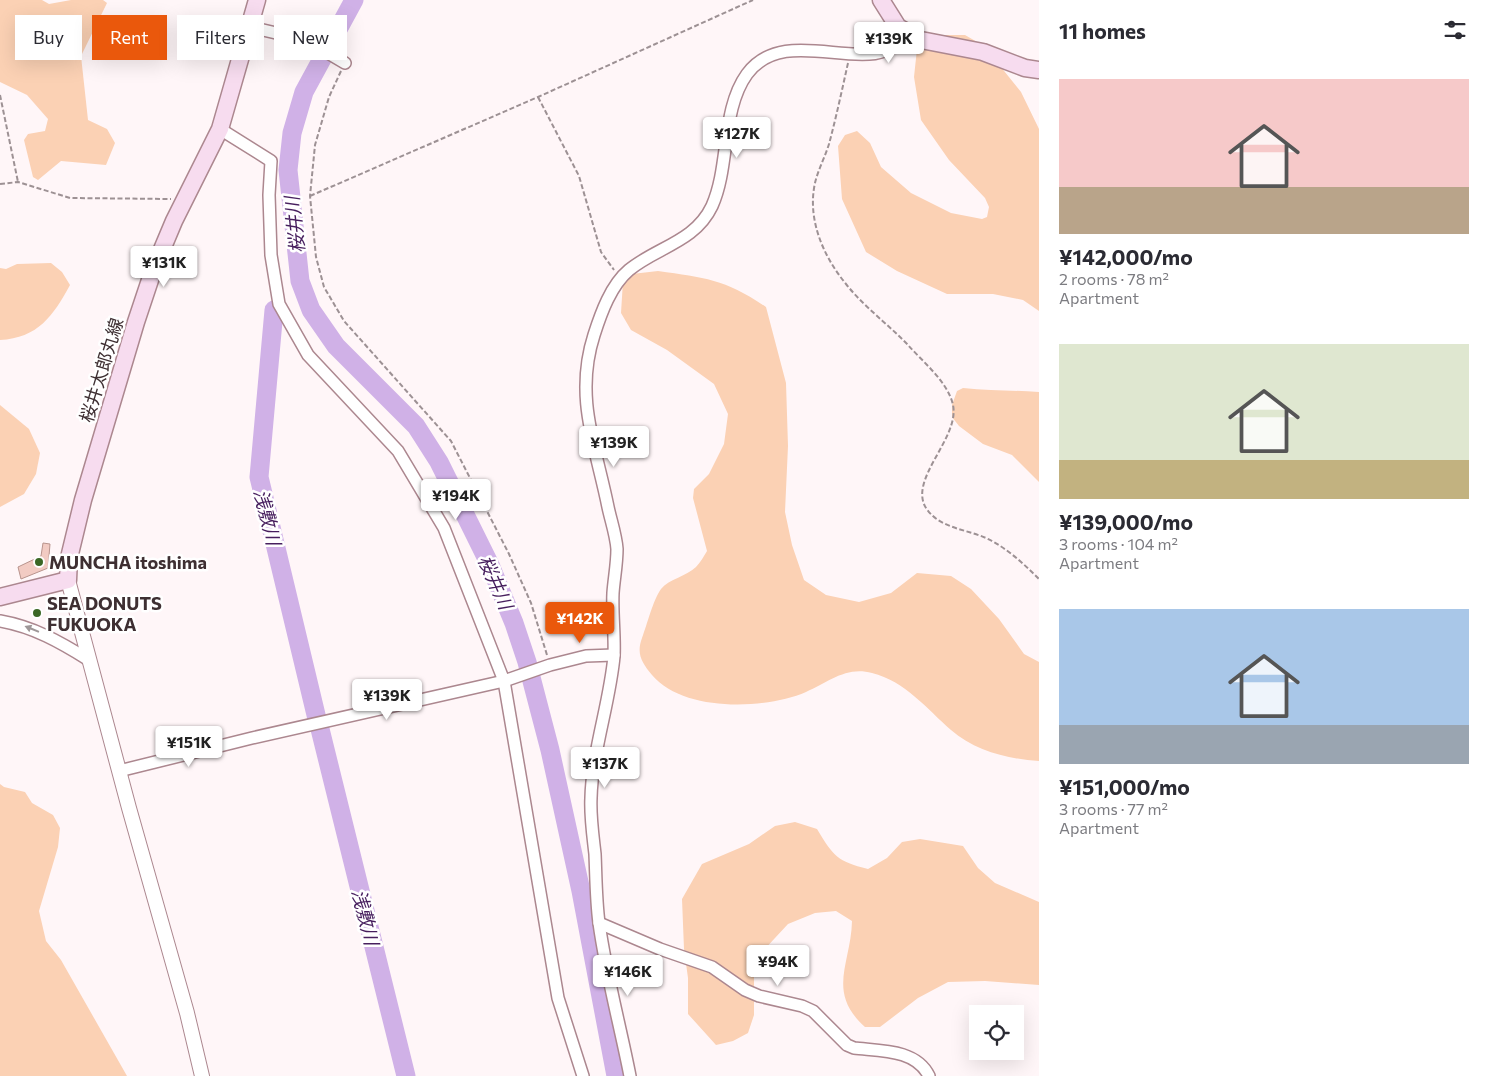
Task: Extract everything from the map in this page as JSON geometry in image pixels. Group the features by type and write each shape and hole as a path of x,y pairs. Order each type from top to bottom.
{"main road":[{"name":"桜井太郎丸線","path":"253,15 257,0"},
{"path":"880,0 898,27 920,40 983,52 1025,68 1039,70"},
{"name":"桜井太郎丸線","path":"68,580 69,558 81,507 136,322 153,271 182,204 220,129 240,60"},
{"path":"0,597 68,580"}],"street":[{"path":"264,30 306,40 345,63"},
{"path":"630,1076 599,923 591,797 614,655 612,621 616,540 604,482 588,425 585,383 594,336 600,317 620,280 630,269 683,239 705,219 720,183 736,98 746,76 755,65 773,54 794,49 851,54 886,51 902,42 907,34"},
{"path":"220,129 271,161 269,196 270,255 279,304 308,354 398,451 444,528 509,679 558,998 583,1076"},
{"path":"68,580 187,1013 202,1076"},
{"path":"0,621 23,625 52,637 90,660"},
{"path":"119,771 252,738 509,679 550,665 586,656 614,655"},
{"path":"599,923 660,949 712,966 745,990 759,996 802,1006 813,1011 847,1045 907,1056 925,1069 928,1076"}],"path":[{"path":"310,196 538,97 753,0"},
{"path":"851,54 828,146 815,183 812,206 814,226 824,248 845,283 930,369 953,404 952,421 946,439 933,461 922,492 926,508 937,519 954,528 991,540 1010,552 1039,579"},
{"path":"345,63 329,97 315,145 310,196 316,257 324,287 350,328 451,441 479,492 530,604 550,665"},
{"path":"0,94 18,182"},
{"path":"538,97 579,176 602,252 620,280"},
{"path":"0,184 18,182 70,198 170,198 182,204"}],"shaded area":[{"path":"0,0 42,0 49,4 71,0 103,0 107,3 101,15 92,15 92,34 82,54 82,15 15,15 15,60 81,60 88,120 107,129 115,143 106,165 61,161 38,180 33,177 24,140 28,134 45,131 48,119 27,95 0,82"},
{"path":"941,35 965,35 984,46 1021,92 1039,129 1039,311 1023,300 993,294 947,294 897,271 866,252 842,199 838,146 845,135 857,131 870,143 881,167 911,193 951,213 982,219 987,217 989,207 985,198 949,160 921,120 914,77 917,49 925,41"},
{"path":"51,263 62,272 70,285 57,306 43,323 34,330 25,335 0,340 0,268 6,269 17,264"},
{"path":"658,271 715,281 739,291 766,307 786,383 788,446 785,512 792,545 804,580 826,595 859,602 891,593 917,573 951,576 971,589 999,619 1024,654 1039,662 1039,761 1004,756 981,749 951,730 895,682 872,673 863,671 846,673 789,698 769,702 725,704 683,696 666,687 648,671 641,658 640,644 658,594 664,586 696,567 707,551 693,498 694,489 709,474 724,444 728,414 714,384 667,350 631,330 621,313 623,281 632,274"},
{"path":"963,388 1039,392 1039,482 1012,455 983,444 959,426 952,417 952,405 957,391"},
{"path":"0,405 29,429 40,453 36,474 24,494 0,507"},
{"path":"0,784 4,787 25,792 32,803 53,815 60,828 58,847 39,911 46,941 61,960 127,1076 0,1076"},
{"path":"795,822 817,829 832,852 837,856 849,863 868,869 887,858 902,842 920,839 963,846 978,868 995,883 1039,902 1039,985 985,981 948,982 918,998 880,1027 865,1027 853,1014 846,1002 843,989 852,921 836,911 815,913 788,924 761,953 754,974 754,1015 748,1033 733,1041 716,1045 688,1014 688,978 684,949 682,899 702,864 749,844 775,826"}],"building":[{"name":"MUNCHA itoshima","path":"43,543 50,544 48,568 21,579 18,567 41,556"}],"waterway":[{"name":"桜井川","path":"354,0 304,92 292,133 288,170 300,281 311,310 336,346 416,426 439,462 490,565 514,623 527,662 550,750 581,891 616,1076"},
{"name":"浅敷川","path":"274,310 259,477 317,719"},
{"name":"浅敷川","path":"320,729 406,1076"}],"place":[{"name":"MUNCHA itoshima","path":"39,562"},
{"name":"SEA DONUTS FUKUOKA","path":"37,613"}]}
